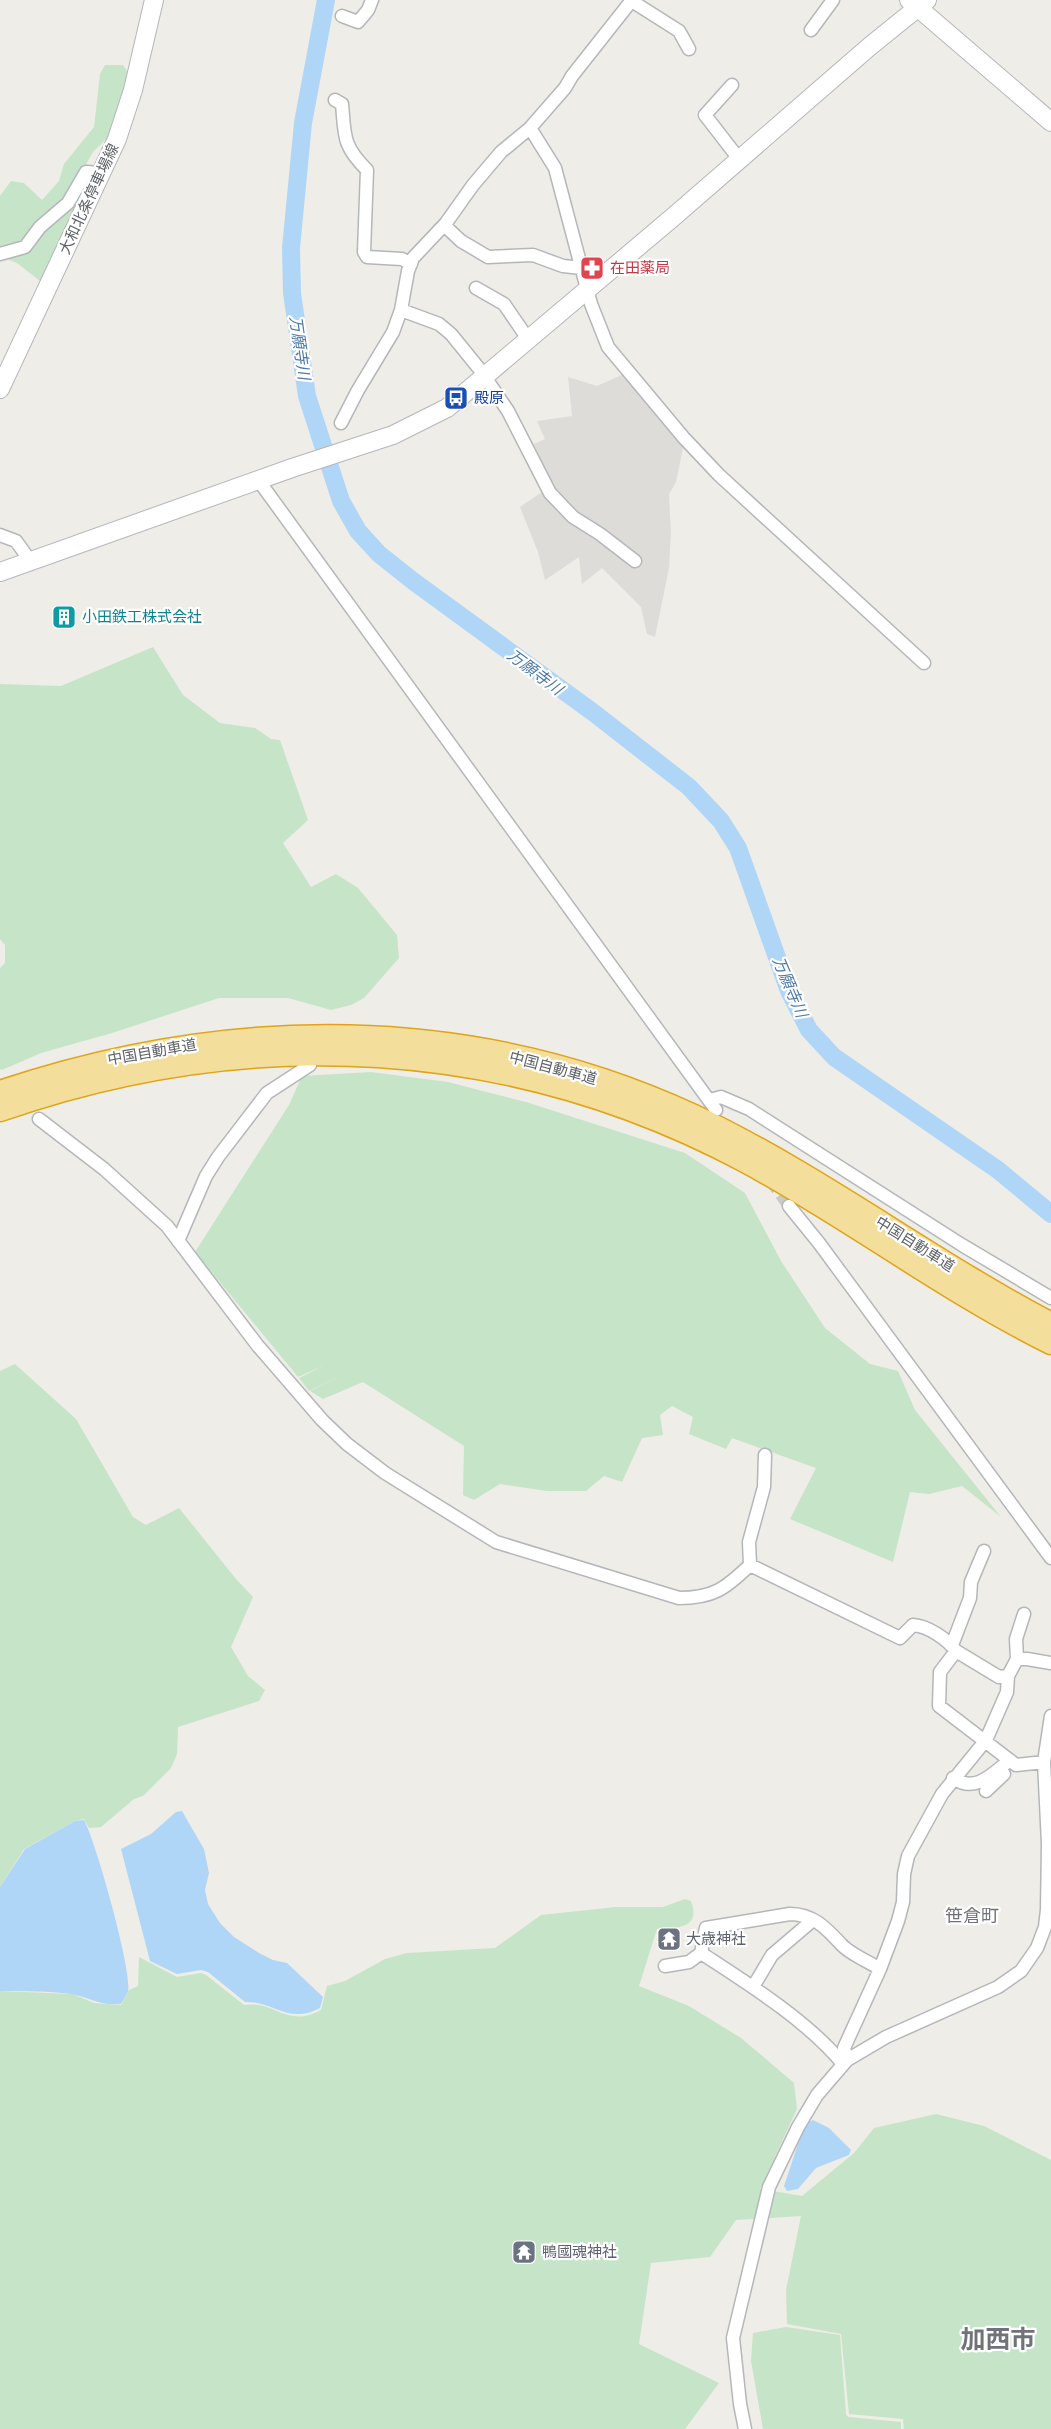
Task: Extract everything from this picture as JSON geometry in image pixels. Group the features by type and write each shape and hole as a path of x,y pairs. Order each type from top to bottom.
{"highway":[{"name":"中国自動車道","path":"0,1092 99,1062 221,1040 345,1035 405,1039 465,1047 518,1058 599,1079 694,1116 804,1174 984,1287 1051,1324"},
{"name":"中国自動車道","path":"0,1110 61,1090 165,1066 273,1054 344,1053 401,1057 463,1065 518,1077 571,1091 636,1112 744,1161 975,1301 1051,1343"}],"street":[{"name":"大和北条停車場線","path":"0,389 102,173 133,90 154,0"},
{"path":"342,16 358,22 368,10 372,0"},
{"path":"342,423 358,390 393,332 401,310 411,264 501,152 530,128 565,88 572,76 631,0 679,31 689,50"},
{"path":"811,30 833,0"},
{"path":"0,572 414,426 447,408 739,159 918,3 1051,122"},
{"path":"732,85 705,115 739,159"},
{"path":"335,100 342,104 345,142 351,154 366,170 364,252 367,257 402,259 411,264"},
{"path":"530,128 555,168 587,288 601,333 608,347 684,438 748,502 924,663"},
{"path":"0,254 25,247 40,228 68,203 86,172 102,173"},
{"path":"444,225 461,240 488,257 533,255 563,266 582,268"},
{"path":"476,288 504,304 528,339"},
{"path":"401,310 439,324 460,344 521,432 550,493 573,517 600,534 635,562"},
{"path":"259,481 713,1105 721,1097 749,1109 962,1246 1051,1298"},
{"path":"0,535 16,541 31,562"},
{"path":"178,1241 206,1176 218,1157 268,1093 310,1065"},
{"path":"39,1118 148,1208 178,1241 258,1346 322,1420 347,1444 385,1473 496,1542 679,1598 701,1598 714,1593 750,1565"},
{"path":"789,1206 819,1243 1051,1558"},
{"path":"750,1565 748,1542 764,1487 765,1456"},
{"path":"984,1552 971,1582 970,1598 954,1648 940,1672 939,1706 1013,1762"},
{"path":"750,1565 882,1631 900,1638 914,1625 923,1626 999,1677 1008,1676"},
{"path":"845,2062 844,2048 880,1969 903,1902 904,1874 908,1856 942,1794 953,1778 986,1740 1007,1692 1008,1676 1017,1659 1016,1639 1024,1614"},
{"path":"1017,1659 1051,1663"},
{"path":"745,2429 740,2404 733,2338 769,2187 798,2127 817,2095 845,2062 886,2037 998,1987 1021,1971 1037,1948 1045,1927 1049,1879 1044,1762 1051,1716"},
{"path":"986,1791 1013,1762"},
{"path":"953,1778 963,1783 981,1783 1013,1762 1044,1762"},
{"path":"665,1966 689,1962 701,1953 706,1928 790,1914 804,1914 828,1929 840,1944 880,1969"},
{"path":"753,1987 772,1954 813,1920"},
{"path":"701,1953 753,1987 845,2062"}],"shaded area":[{"path":"624,374 684,443 676,482 669,494 671,533 669,568 655,637 647,634 641,607 602,568 582,584 579,557 545,580 538,552 520,507 551,486 534,444 545,439 537,421 572,416 568,377 597,386"}],"green space":[{"path":"105,65 123,65 132,79 110,135 93,152 84,168 78,200 83,203 46,280 40,281 17,263 0,256 0,196 11,181 24,183 42,200 59,181 64,164 94,127 100,74"},
{"path":"153,647 183,695 220,723 255,728 271,739 280,740 308,820 283,843 311,887 336,874 358,888 397,935 399,958 364,998 351,1005 331,1010 288,998 219,998 112,1033 41,1053 2,1070 0,1069 0,968 5,963 5,945 0,939 0,684 61,686"},
{"path":"371,1072 448,1082 526,1102 685,1153 745,1193 781,1261 825,1328 870,1364 898,1371 915,1410 1001,1517 962,1486 929,1494 910,1492 893,1562 790,1519 816,1468 732,1438 726,1449 689,1434 693,1417 672,1406 660,1415 663,1435 642,1438 622,1482 604,1476 586,1491 547,1491 500,1484 474,1500 463,1495 464,1446 363,1382 323,1399 310,1391 349,1371 309,1391 299,1378 325,1365 298,1377 195,1252 289,1105 302,1076"},
{"path":"15,1364 76,1419 133,1517 146,1525 179,1508 236,1579 253,1597 231,1647 248,1676 265,1690 259,1701 178,1727 177,1754 171,1768 143,1796 134,1799 101,1827 89,1828 84,1819 75,1821 24,1849 0,1887 0,1371"},
{"path":"685,1899 691,1901 693,1917 690,1922 680,1927 657,1929 639,1986 689,2006 741,2038 794,2083 797,2109 760,2189 802,2196 854,2153 874,2128 936,2114 984,2126 1051,2160 1051,2429 904,2429 903,2419 849,2414 841,2334 787,2324 786,2290 801,2216 736,2220 710,2257 651,2263 639,2344 719,2383 685,2429 0,2429 0,1991 73,1994 94,2003 121,2005 129,1990 138,1986 139,1957 177,1977 201,1973 206,1975 244,2005 265,2006 299,2017 321,2010 327,1986 345,1981 385,1959 407,1953 495,1948 541,1915 616,1907 663,1907"},
{"path":"786,2327 840,2335 846,2415 849,2417 901,2422 901,2429 763,2429 751,2361 753,2333"}],"water":[{"path":"182,1811 204,1849 209,1873 205,1890 208,1904 220,1923 234,1937 259,1953 273,1960 287,1963 323,1997 320,2008 309,2013 299,2014 245,2002 208,1972 201,1970 177,1974 150,1961 121,1849 151,1834 176,1812"},
{"path":"84,1820 96,1852 119,1934 128,1979 127,1994 121,2004 113,2004 100,2003 71,1994 0,1991 0,1887 25,1849 75,1821"},
{"path":"813,2120 829,2128 851,2150 849,2155 816,2168 798,2189 787,2191 784,2186 803,2129"}],"waterway":[{"name":"万願寺川","path":"326,0 303,123 291,248 292,293 307,396 341,501 358,531 379,554 413,581 594,713 689,787 721,821 738,848 789,991 809,1030 834,1057 998,1170 1051,1214"}],"tunnel":[{"path":"770,1180 789,1206"}],"place":[{"name":"在田薬局","path":"592,268"},
{"name":"殿原","path":"456,398"},
{"name":"小田鉄工株式会社","path":"64,617"},
{"name":"大歳神社","path":"669,1939"},
{"name":"鴨國魂神社","path":"524,2252"}],"district":[{"name":"笹倉町","path":"972,1916"},
{"name":"加西市","path":"998,2339"}]}
